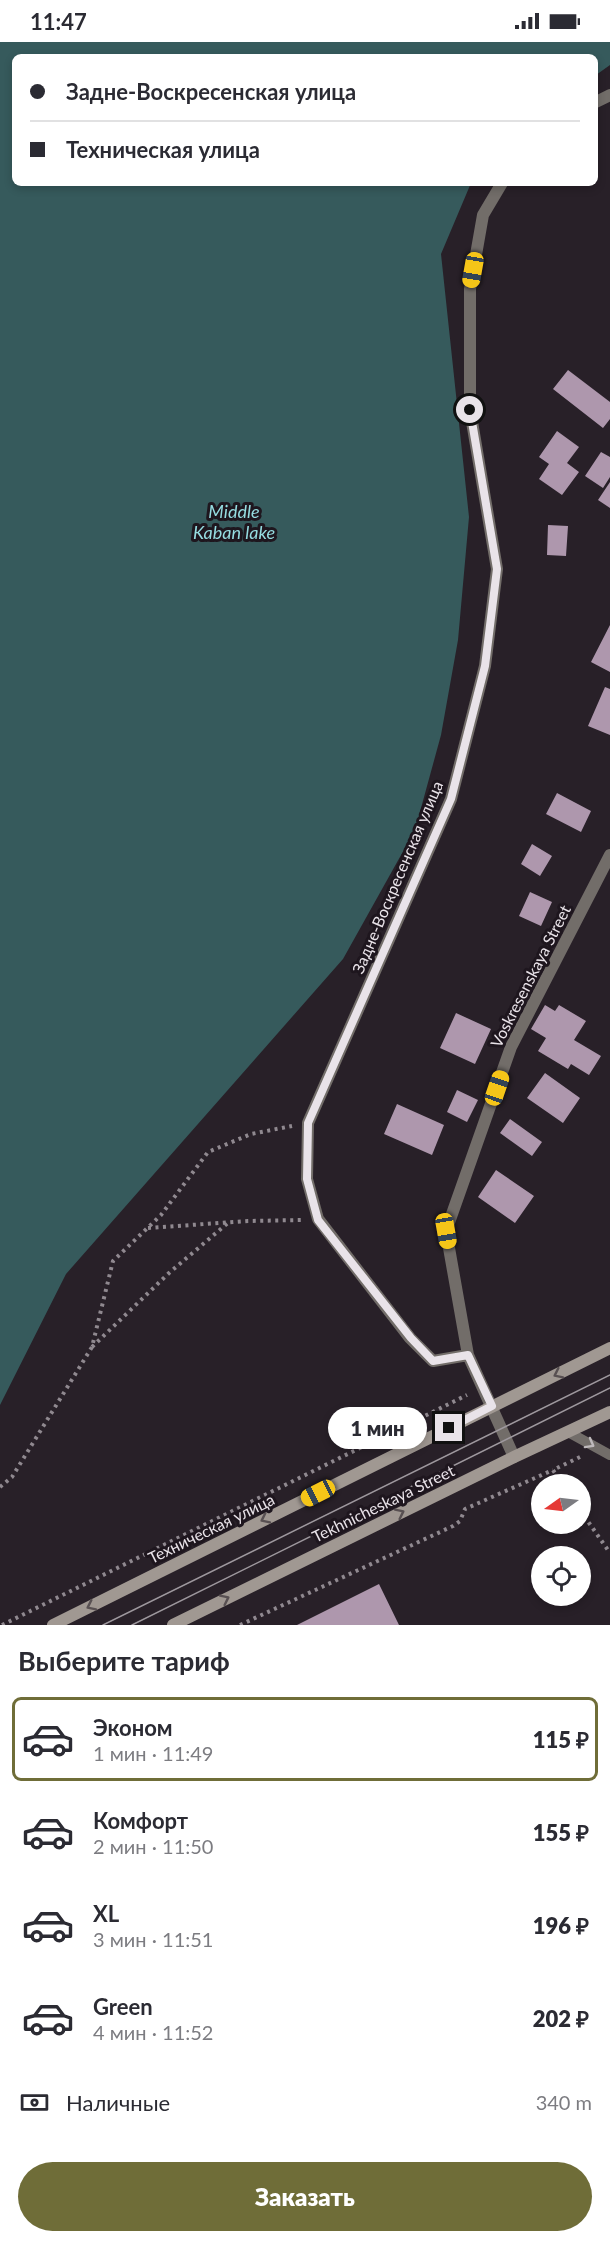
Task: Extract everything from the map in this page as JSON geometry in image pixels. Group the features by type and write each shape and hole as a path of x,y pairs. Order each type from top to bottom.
{"main road":[{"name":"Техническая улица","path":"52,1625 610,1348"},
{"name":"Tekhnicheskaya Street","path":"173,1625 514,1456 570,1433 610,1412"}],"street":[{"name":"Задне-Воскресенская улица","path":"468,1355 433,1361 411,1338 318,1220 307,1179 308,1123 451,799 485,666 497,569 470,410 470,289 483,215 500,186"},
{"name":"Voskresenskaya Street","path":"514,1456 468,1355 446,1231 511,1047 610,855"}],"lane":[{"path":"570,1433 610,1455"}],"path":[{"path":"92,1347 113,1260 161,1215 208,1152 251,1134 308,1123"},
{"path":"148,1228 229,1222 318,1220"},
{"path":"0,1487 12,1477 92,1347 169,1273 229,1222"},
{"path":"2,1625 483,1387"},
{"path":"240,1625 453,1526 460,1521 465,1509 597,1448"},
{"path":"553,1470 556,1474"},
{"path":"591,1526 610,1553"}],"water":[{"name":"Middle Kaban lake","path":"0,42 610,42 610,65 598,74 598,54 12,54 12,186 470,186 441,254 469,517 458,640 441,735 415,830 343,959 66,1274 0,1405"}],"building":[{"path":"568,370 610,402 610,419 603,428 553,389"},
{"path":"557,431 579,447 567,463 579,472 562,495 539,479 549,464 539,457"},
{"path":"601,452 610,457 610,477 603,488 585,476"},
{"path":"610,482 610,508 598,500"},
{"path":"548,525 568,526 566,556 547,555"},
{"path":"610,625 610,672 591,662"},
{"path":"605,687 610,689 610,735 588,726"},
{"path":"557,793 591,811 581,832 546,814"},
{"path":"532,844 552,856 540,876 521,864"},
{"path":"530,892 552,902 541,926 519,916"},
{"path":"545,1005 555,1011 559,1005 586,1021 574,1040 601,1056 589,1075 571,1064 568,1069 538,1051 546,1038 531,1029"},
{"path":"456,1013 491,1029 475,1064 440,1048"},
{"path":"545,1073 580,1098 563,1123 527,1098"},
{"path":"457,1090 478,1100 467,1122 447,1112"},
{"path":"397,1104 444,1125 432,1155 384,1134"},
{"path":"510,1119 542,1142 532,1156 500,1133"},
{"path":"496,1170 534,1196 515,1223 478,1197"},
{"path":"379,1584 399,1625 297,1625"}],"tram line":[{"path":"103,1625 610,1375"},
{"path":"132,1625 610,1388"}],"route":[{"path":"449,1428 492,1406 468,1355 433,1361 411,1338 318,1220 307,1179 308,1123 451,799 485,666 497,569 470,410"}]}
